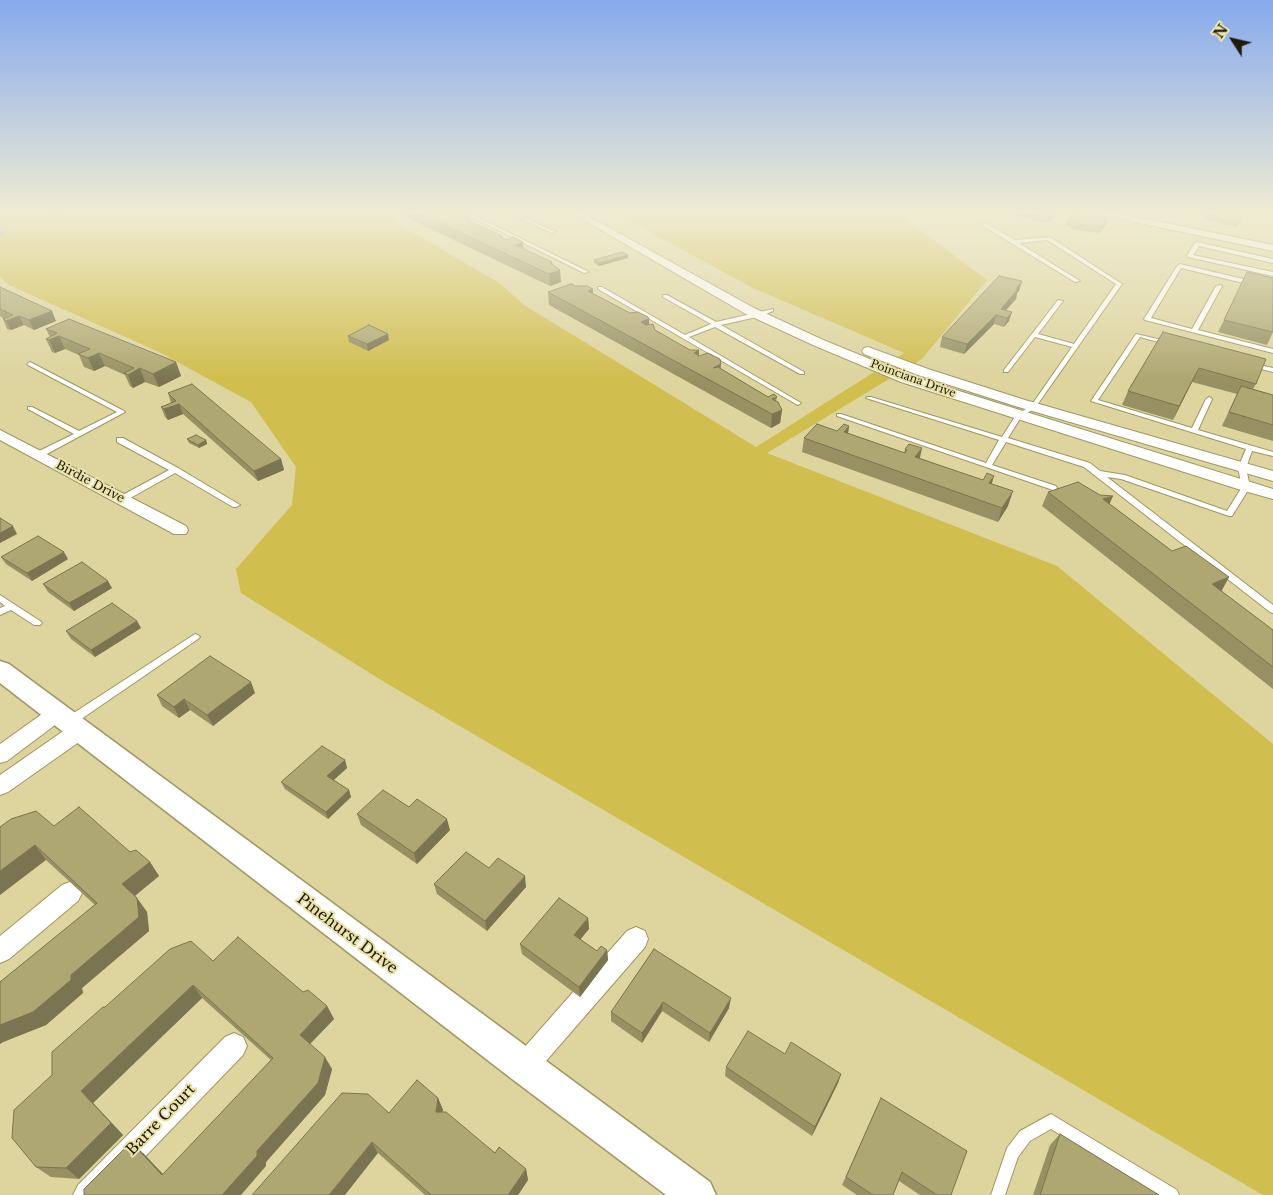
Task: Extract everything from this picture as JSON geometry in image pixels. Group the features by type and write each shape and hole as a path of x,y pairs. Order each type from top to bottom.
{"street":[{"name":"Poinciana Drive","path":"681,268 765,312 923,372 1033,407 1273,476"},
{"name":"Poinciana Drive","path":"688,268 817,342 906,379 1018,416 1273,494"},
{"name":"Birdie Drive","path":"0,434 180,530"},
{"name":"Pinehurst Drive","path":"0,670 67,723 697,1195"},
{"path":"0,755 67,723"},
{"path":"0,786 67,723"},
{"path":"0,951 70,893"},
{"path":"524,1067 636,939"},
{"name":"Barre Court","path":"88,1195 234,1046"}],"lane":[{"path":"577,268 586,272"},
{"path":"1056,268 1077,281"},
{"path":"988,465 1018,416 1033,407 1119,284 1094,268"},
{"path":"1179,268 1147,319 1273,351"},
{"path":"1187,268 1273,288"},
{"path":"1247,268 1273,273"},
{"path":"1194,331 1219,286"},
{"path":"600,288 798,402"},
{"path":"665,296 802,373"},
{"path":"1006,371 1060,301"},
{"path":"684,337 716,324 765,312"},
{"path":"1176,345 1138,334 1094,401 1273,454"},
{"path":"1035,335 1076,346"},
{"path":"1244,363 1273,370"},
{"path":"30,364 122,412 38,455"},
{"path":"869,398 1087,465 1273,610"},
{"path":"1194,431 1209,399"},
{"path":"30,408 80,434"},
{"path":"839,415 1053,488"},
{"path":"120,440 236,505"},
{"path":"1097,473 1122,478 1229,514 1246,487 1242,468 1250,448"},
{"path":"122,500 175,470"},
{"path":"0,598 37,623"},
{"path":"0,612 11,606"},
{"path":"67,723 195,637"},
{"path":"998,1195 1012,1154 1025,1136 1050,1121 1172,1195"}],"shaded area":[{"path":"0,268 473,268 501,284 524,305 756,447 904,353 753,288 716,268 971,268 987,280 922,359 767,453 1057,566 1273,744 1273,1195 1263,1195 386,683 241,593 236,569 292,505 296,467 251,402 159,352 9,285 0,277"}],"building":[{"path":"536,268 557,268 560,270 549,274"},
{"path":"1247,272 1273,278 1273,332 1224,320"},
{"path":"999,276 1022,281 1016,289 1018,289 1001,309 1012,312 1007,318 996,315 967,344 942,337"},
{"path":"571,284 587,286 593,289 588,291 630,313 638,312 648,317 649,319 641,322 646,325 653,324 655,330 690,350 699,350 694,353 699,356 708,353 720,359 721,364 713,368 718,367 768,397 774,394 777,397 772,399 778,402 782,410 772,414 548,292"},
{"path":"0,287 52,311 29,320 19,316 6,321 3,319 13,315 0,309"},
{"path":"69,319 176,362 153,374 140,368 128,375 124,373 134,368 99,353 88,358 78,354 90,349 59,336 49,340 46,339 57,333 46,329"},
{"path":"369,325 388,334 367,344 348,336"},
{"path":"1163,332 1266,359 1256,384 1199,368 1179,406 1128,391"},
{"path":"192,384 281,459 254,471 179,404 164,409 161,407 176,401 168,393"},
{"path":"1241,386 1273,395 1273,425 1229,412"},
{"path":"817,424 837,431 844,424 849,426 844,432 905,453 907,450 905,449 909,444 922,448 915,457 983,480 987,473 994,476 989,483 1013,491 1002,508 804,438"},
{"path":"196,435 206,440 198,445 187,439"},
{"path":"1078,482 1100,495 1113,496 1103,499 1172,551 1186,546 1229,577 1212,584 1273,630 1273,667 1048,492"},
{"path":"0,518 13,526 0,533"},
{"path":"38,536 64,552 27,573 1,557"},
{"path":"82,562 108,581 69,603 43,584"},
{"path":"112,603 137,621 91,650 66,631"},
{"path":"210,656 251,682 207,715 184,699 174,707 157,695"},
{"path":"322,746 345,760 327,776 349,790 326,812 281,782"},
{"path":"383,790 409,807 417,799 447,819 414,853 357,814"},
{"path":"79,807 130,852 136,850 150,862 122,884 137,898 139,917 71,975 71,980 33,1012 0,1025 0,982 97,903 35,845 0,871 0,827 11,819 36,811 54,826"},
{"path":"466,852 489,868 498,858 525,876 485,921 434,884"},
{"path":"559,898 588,918 574,935 597,951 601,946 607,950 579,987 520,944"},
{"path":"238,937 303,992 308,990 327,1006 300,1035 325,1057 318,1083 257,1151 257,1156 222,1195 84,1195 84,1189 131,1142 162,1175 273,1058 193,985 81,1091 111,1123 66,1168 36,1167 12,1138 14,1110 52,1075 52,1052 170,949 191,941 213,961"},
{"path":"654,949 731,998 710,1033 663,1002 642,1033 611,1012"},
{"path":"748,1031 785,1054 791,1042 841,1074 815,1127 726,1067"},
{"path":"417,1080 438,1098 436,1112 446,1112 495,1153 499,1147 526,1169 508,1195 431,1195 372,1142 329,1195 252,1195 342,1093 368,1094 389,1113"},
{"path":"881,1098 967,1151 951,1195 937,1195 902,1172 893,1195 873,1195 846,1177"},
{"path":"1060,1134 1159,1195 1040,1195"}]}
